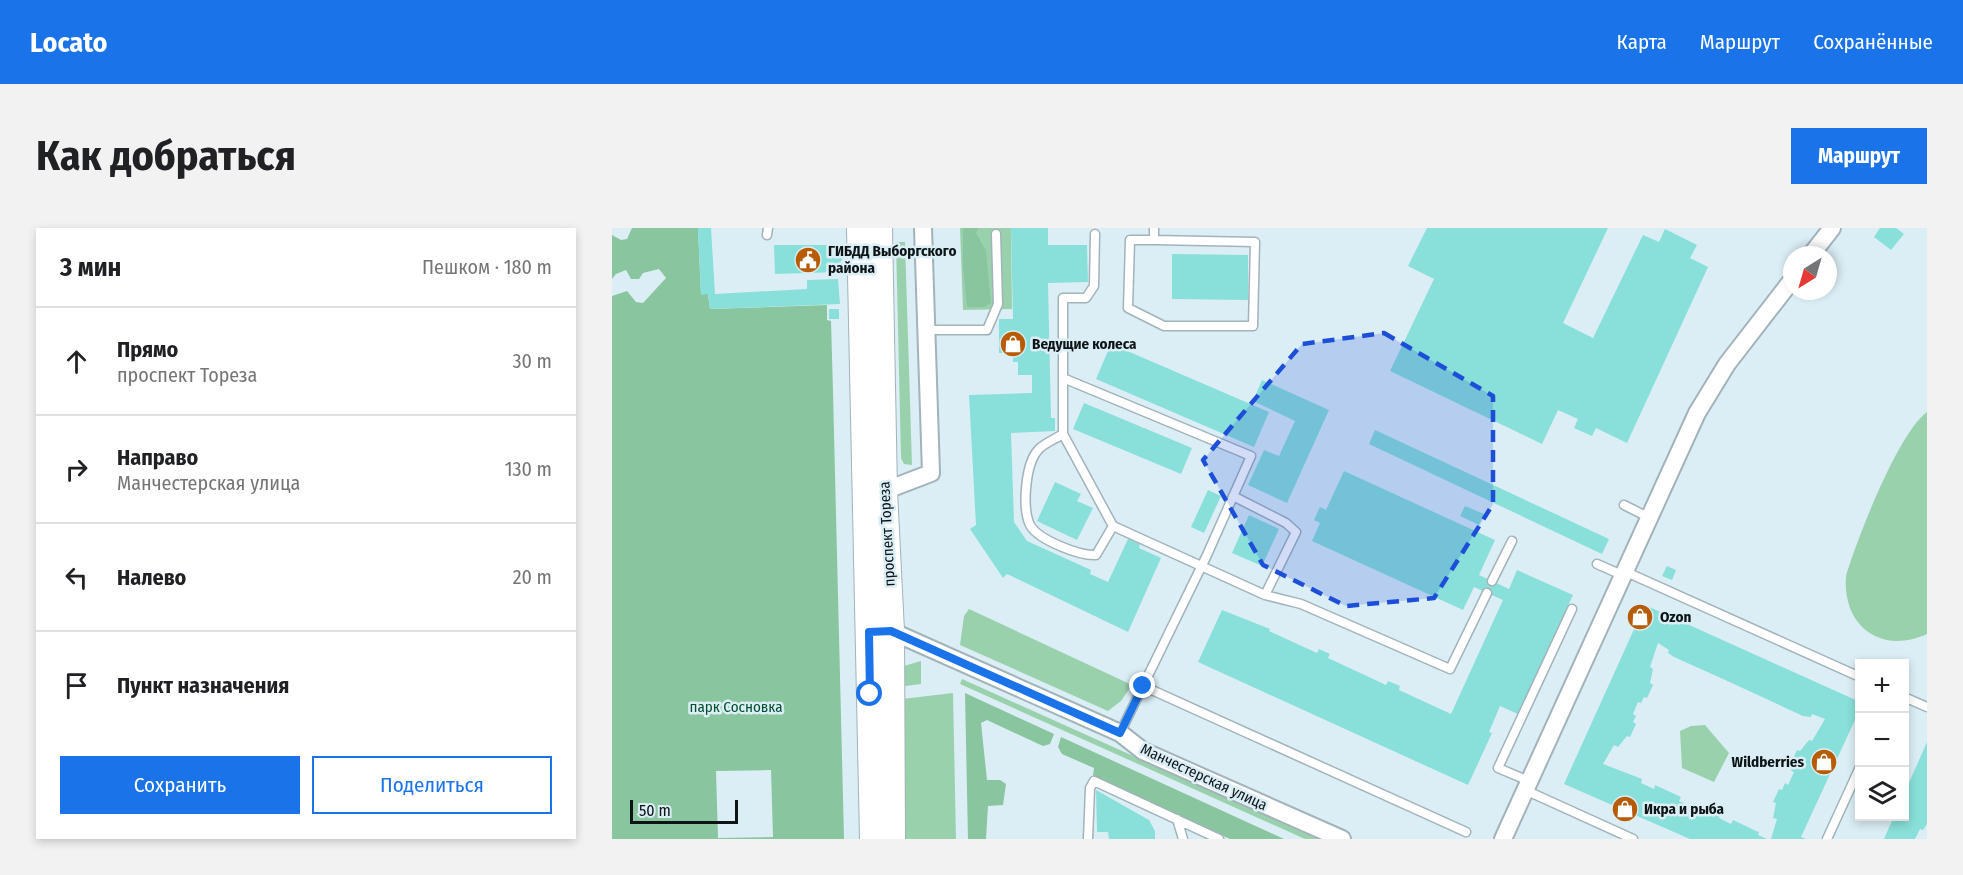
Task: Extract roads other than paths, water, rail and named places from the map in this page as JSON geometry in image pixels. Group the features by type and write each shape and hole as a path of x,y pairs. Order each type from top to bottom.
{"main road":[{"name":"проспект Тореза","path":"860,228 892,839"},
{"name":"проспект Тореза","path":"873,839 884,490 879,228"}],"street":[{"path":"884,490 931,472 924,228"},
{"path":"1818,246 1832,228"},
{"path":"1503,839 1648,517 1702,404 1727,364 1783,292"},
{"name":"Манчестерская улица","path":"880,632 1120,733 1143,751 1342,839"}],"lane":[{"path":"1154,228 1154,240"},
{"path":"926,330 987,330 998,304 996,234"},
{"path":"1095,234 1094,286 1086,298 1063,298 1063,434 1113,526 1265,595 1301,604 1450,669 1487,593"},
{"path":"1130,240 1154,240 1255,242 1254,326 1164,326 1128,308 1130,240"},
{"path":"1063,378 1251,456 1202,566 1120,733"},
{"path":"1063,434 1039,449 1031,462 1026,481 1030,524 1038,535 1083,555 1096,555 1113,526"},
{"path":"1233,496 1286,523 1296,532 1265,595"},
{"path":"1624,505 1648,517"},
{"path":"1492,581 1512,541"},
{"path":"1597,564 1623,573 1855,675"},
{"path":"1572,609 1498,768 1527,786 1634,839"},
{"path":"1143,686 1466,832"},
{"path":"1909,699 1927,707"},
{"path":"1827,839 1855,778"},
{"path":"1088,839 1090,788 1094,781 1219,839"},
{"path":"1177,819 1183,839"}],"place":[{"name":"ГИБДД Выборгского района","path":"808,260"},
{"name":"Ведущие колеса","path":"1013,344"},
{"name":"Ozon","path":"1640,617"},
{"name":"Wildberries","path":"1824,762"},
{"name":"Икра и рыба","path":"1625,809"}],"park label":[{"name":"парк Сосновка","path":"736,707"}]}
